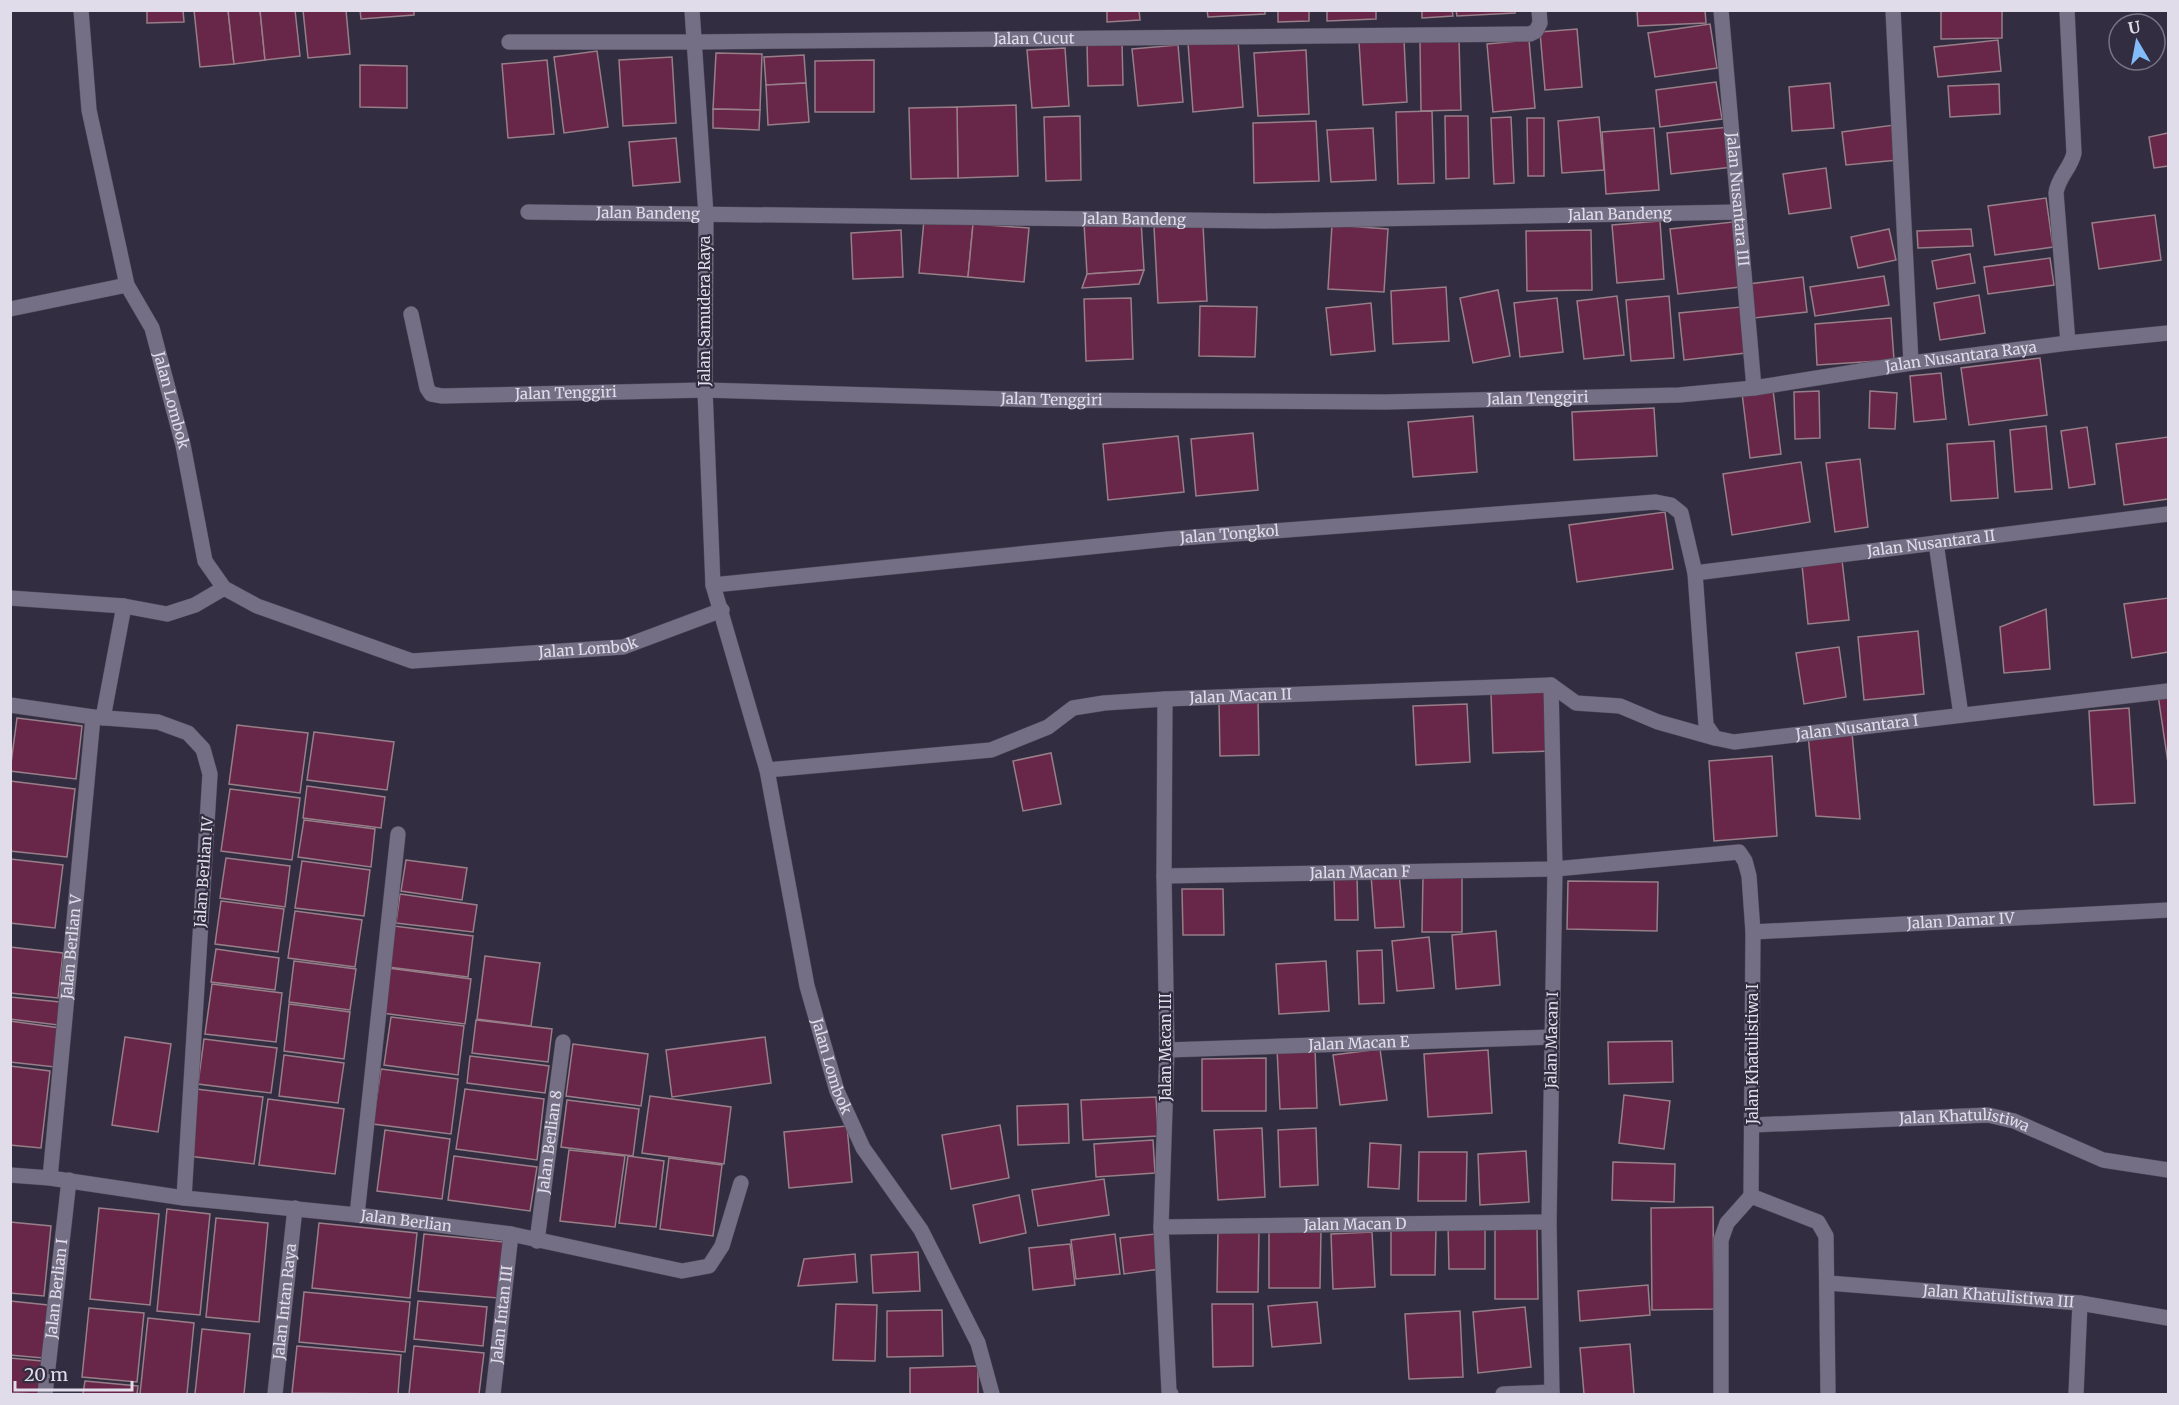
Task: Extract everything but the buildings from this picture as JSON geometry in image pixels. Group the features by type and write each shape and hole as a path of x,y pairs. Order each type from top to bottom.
{"street":[{"name":"Jalan Lombok","path":"81,10 89,110 127,285 152,328 183,446 205,561 224,588 257,606 412,661 623,647 722,610 766,770 807,986 837,1091 863,1148 921,1230 978,1343 992,1395"},
{"name":"Jalan Samudera Raya","path":"692,10 706,215 705,390 713,585 722,610"},
{"name":"Jalan Cucut","path":"509,42 1530,34 1536,31 1540,23 1539,10"},
{"name":"Jalan Nusantara III","path":"1721,10 1755,388"},
{"path":"1893,10 1911,363"},
{"path":"2067,10 2074,153 2070,164 2060,178 2056,193 2068,343"},
{"name":"Jalan Bandeng","path":"528,212 1265,221 1739,212"},
{"path":"10,309 127,285"},
{"name":"Jalan Tenggiri","path":"411,314 427,388 431,394 454,396 705,390 1045,400 1384,402 1678,395 1755,388"},
{"name":"Jalan Nusantara Raya","path":"1755,388 1911,363 2169,333"},
{"name":"Jalan Tongkol","path":"713,585 1167,539 1656,502 1671,505 1681,513 1695,573"},
{"name":"Jalan Nusantara II","path":"1695,573 2169,514"},
{"path":"1936,543 1961,715"},
{"path":"1695,573 1706,726 1715,738"},
{"path":"10,598 124,606 167,614 195,605 224,588"},
{"name":"Jalan Berlian V","path":"50,1178 98,717 124,606"},
{"path":"1551,685 1576,703 1620,706 1658,722 1715,738"},
{"name":"Jalan Macan II","path":"766,770 992,750 1048,727 1072,708 1104,703 1551,685"},
{"name":"Jalan Macan I","path":"1551,685 1555,869 1549,1222 1552,1393"},
{"name":"Jalan Nusantara I","path":"1715,738 1734,742 2169,691"},
{"name":"Jalan Macan III","path":"1165,699 1164,876 1167,1050 1161,1227 1171,1395"},
{"name":"Jalan Berlian IV","path":"10,705 98,717 158,722 188,733 203,749 210,774 184,1198"},
{"path":"357,1215 398,834"},
{"name":"Jalan Khatulistiwa I","path":"1555,869 1739,852 1745,861 1749,876 1753,932 1751,1196"},
{"name":"Jalan Macan F","path":"1164,876 1555,869"},
{"name":"Jalan Damar IV","path":"1753,932 2169,910"},
{"name":"Jalan Macan E","path":"1167,1050 1552,1037"},
{"name":"Jalan Berlian 8","path":"537,1241 563,1042"},
{"name":"Jalan Khatulistiwa","path":"1752,1125 1989,1115 2014,1121 2103,1160 2169,1170"},
{"name":"Jalan Berlian","path":"10,1174 69,1180 184,1198 295,1208 512,1234 682,1271 709,1266 722,1246 741,1183"},
{"name":"Jalan Berlian I","path":"45,1395 69,1180"},
{"path":"1721,1395 1721,1240 1727,1223 1751,1196 1818,1222 1826,1236 1828,1395"},
{"name":"Jalan Intan Raya","path":"275,1395 295,1208"},
{"name":"Jalan Macan D","path":"1161,1227 1549,1222"},
{"name":"Jalan Intan III","path":"493,1395 512,1234"},
{"name":"Jalan Khatulistiwa III","path":"1828,1283 2080,1303 2169,1318"},
{"path":"2076,1395 2080,1303"},
{"path":"1503,1395 1552,1393"}]}
